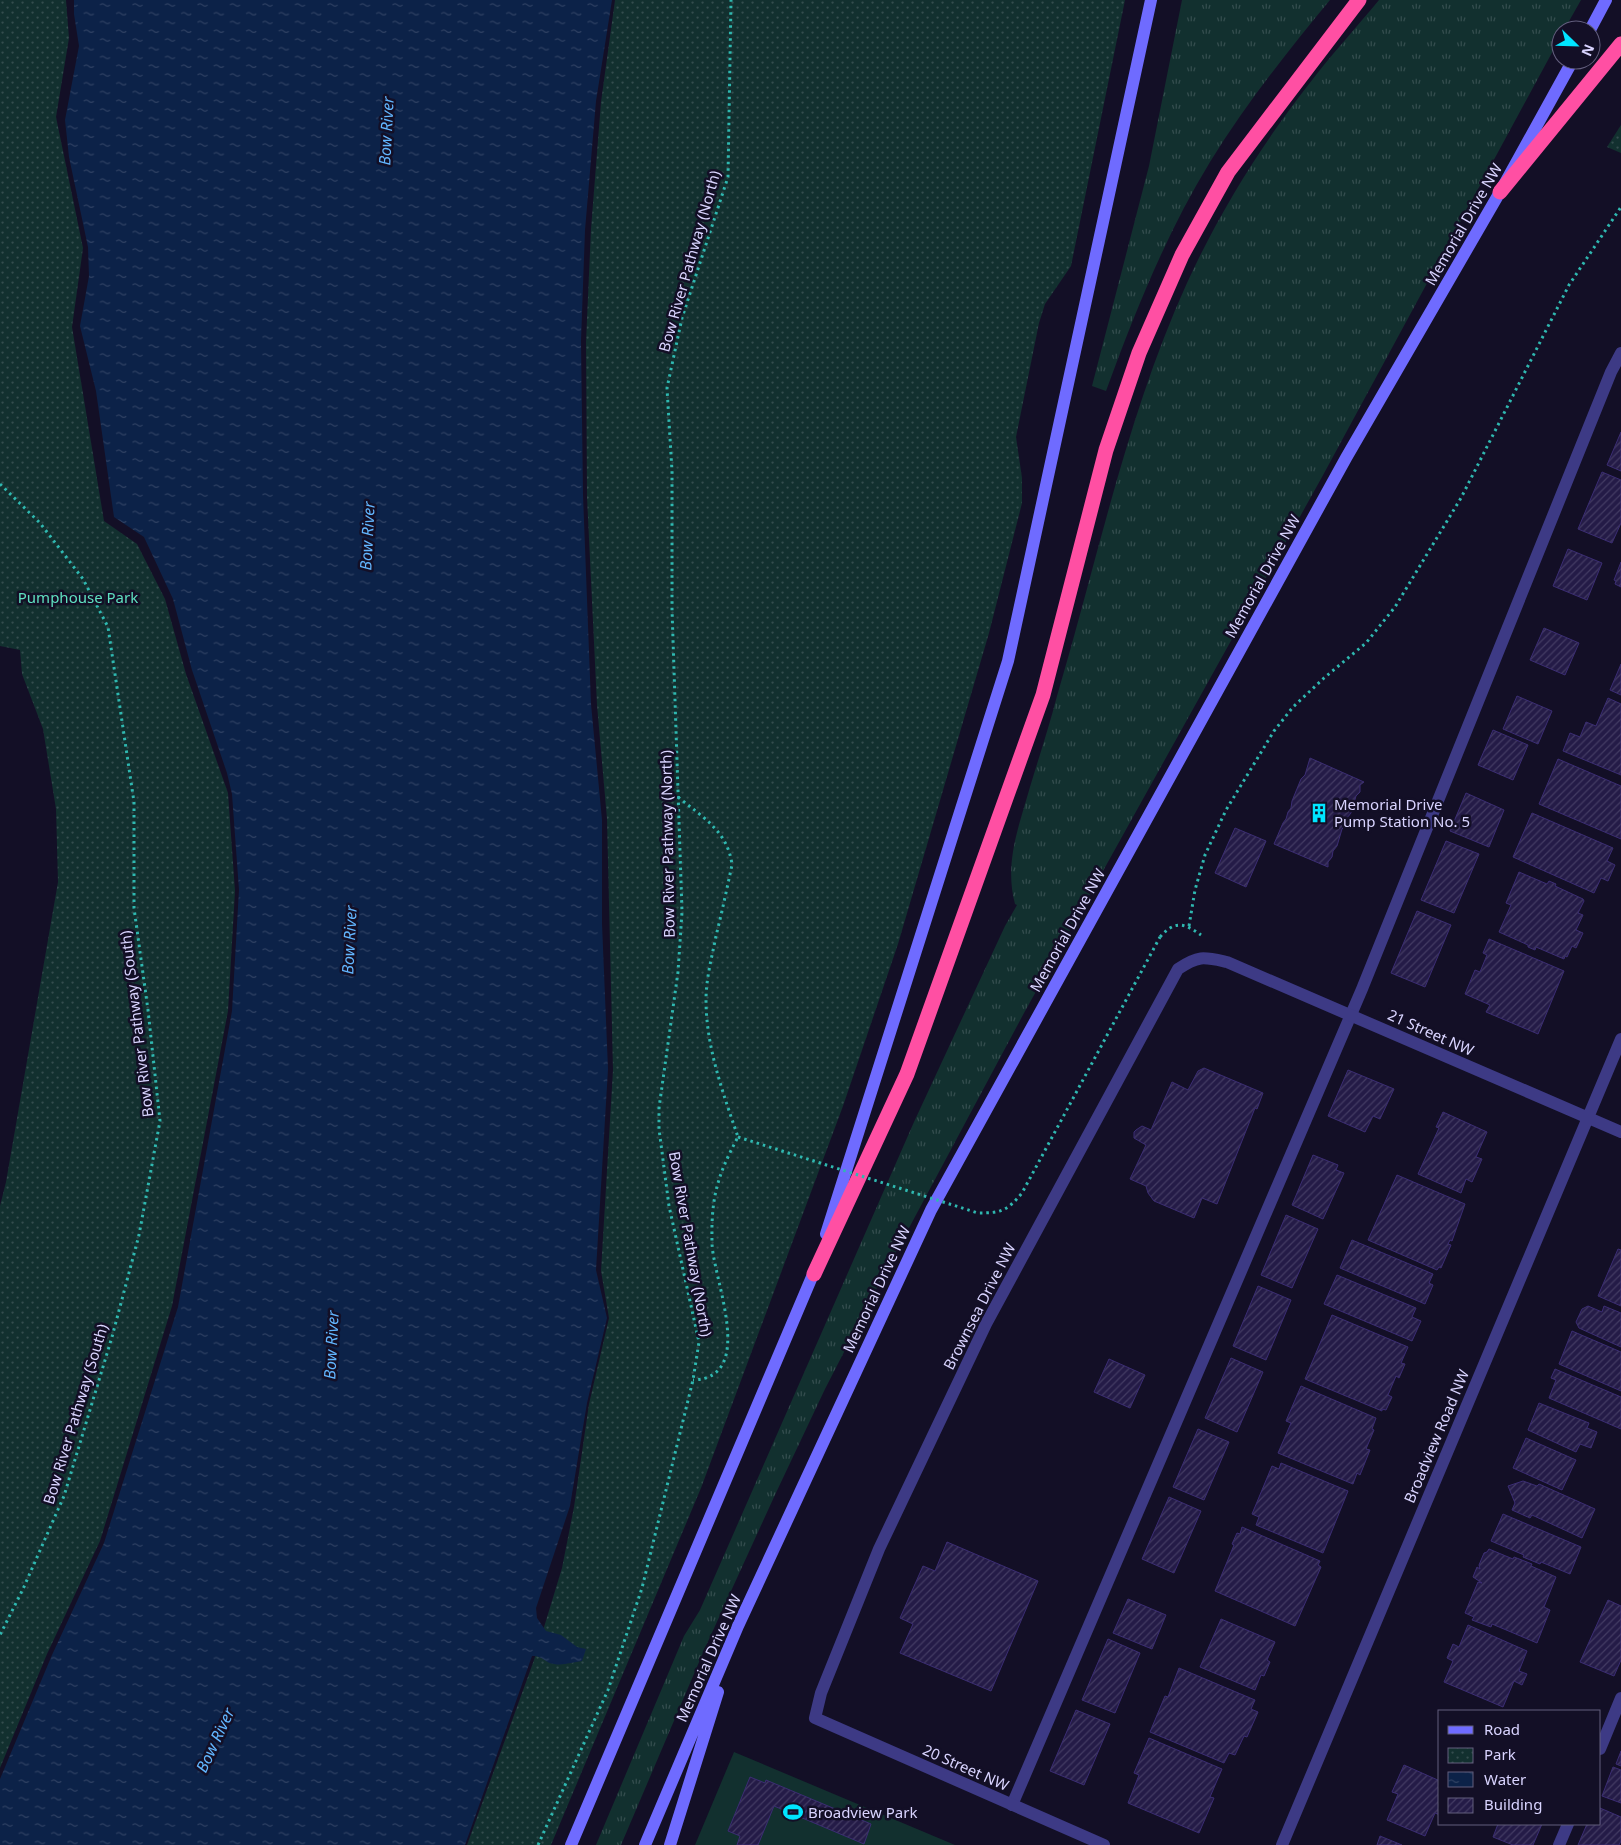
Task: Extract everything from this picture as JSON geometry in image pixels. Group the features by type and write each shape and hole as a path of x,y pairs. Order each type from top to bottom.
{"highway":[{"path":"814,1274 907,1074 1043,695 1106,450 1138,352 1182,255 1228,172 1359,0"},
{"path":"1500,192 1621,44"}],"main road":[{"path":"571,1845 814,1274 1008,662 1151,0"},
{"path":"1595,20 1606,0"},
{"name":"Memorial Drive NW","path":"645,1845 738,1626 931,1210 1346,458 1500,192 1567,70"},
{"path":"670,1845 738,1626"}],"street":[{"path":"1012,1806 1352,1015 1621,353"},
{"name":"Brownsea Drive NW","path":"815,1718 821,1693 879,1549 982,1333 1178,969 1193,959 1210,958 1227,962"},
{"name":"21 Street NW","path":"1227,962 1621,1132"},
{"name":"Broadview Road NW","path":"1282,1845 1621,1039"},
{"path":"1601,1746 1621,1698"},
{"name":"20 Street NW","path":"815,1718 1104,1845"},
{"path":"1559,1845 1568,1825"}],"path":[{"name":"Bow River Pathway (North)","path":"538,1845 608,1690 642,1588 693,1380 699,1342 669,1206 659,1129 659,1108 678,972 682,912 672,609 672,471 667,388 682,318 728,176 731,0"},
{"path":"1189,926 1195,890 1205,855 1226,810 1250,770 1274,731 1293,707 1366,643 1395,606 1461,498 1569,285 1621,207"},
{"name":"Bow River Pathway (South)","path":"0,484 40,523 83,579 108,627 134,802 134,908 148,1010 160,1121 139,1234 112,1336 64,1496 23,1589 0,1635"},
{"path":"678,797 715,828 725,839 730,851 732,865 711,961 706,1000 712,1052 738,1137 717,1180 713,1198 712,1245 728,1327 727,1351 722,1365 715,1375 704,1380 693,1380"},
{"path":"738,1137 978,1213 995,1213 1011,1206 1022,1193 1160,937"}],"green space":[{"name":"Pumphouse Park","path":"0,0 66,0 69,38 56,117 83,248 72,327 104,521 137,544 165,599 186,674 228,793 235,891 228,1011 172,1306 100,1541 47,1654 0,1768 0,1206 6,1182 58,882 56,809 43,729 22,674 20,650 0,646"},
{"path":"615,0 1125,0 1071,266 1045,304 1039,323 1016,437 1022,478 1022,503 989,633 898,944 843,1106 701,1488 551,1845 467,1845 534,1660 562,1568 574,1507 589,1404 609,1318 601,1271 613,1070 607,819 597,705 587,497 586,342 591,229 601,102"},
{"path":"1182,0 1330,0 1252,99 1223,141 1194,189 1152,274 1106,391 1092,386 1149,166"},
{"path":"1379,0 1581,0 1570,20 1551,20 1551,54 1322,477 1024,1013 879,1284 825,1389 774,1497 705,1648 621,1845 596,1845 684,1636 700,1610 914,1122 1005,926 1017,905 1015,904 1012,889 1011,874 1014,845 1130,435 1166,333 1199,257 1227,205 1274,131 1317,73"},
{"path":"1621,125 1621,153 1607,147"},
{"name":"Broadview Park","path":"734,1752 955,1845 695,1845"}],"water":[{"name":"Bow River","path":"74,0 612,0 596,101 585,230 581,341 583,495 591,704 602,820 602,924 608,1069 596,1270 607,1318 587,1403 570,1506 536,1608 537,1618 546,1631 561,1635 577,1647 586,1649 582,1661 564,1664 551,1663 532,1656 465,1845 0,1845 0,1779 52,1655 104,1543 178,1307 232,1011 239,890 232,794 227,773 192,670 173,599 144,537 114,517 96,391 80,326 89,276 88,247 69,157 65,120 79,46 74,14"}],"building":[{"path":"1621,432 1621,471 1607,465"},
{"path":"1602,472 1621,480 1621,523 1612,543 1578,529"},
{"path":"1568,549 1602,563 1587,600 1553,586"},
{"path":"1621,562 1621,587 1615,584 1616,581 1614,580"},
{"path":"1544,628 1579,643 1565,675 1530,660"},
{"path":"1621,664 1621,695 1610,690"},
{"path":"1517,696 1552,711 1538,744 1503,729"},
{"path":"1608,698 1621,704 1621,775 1563,751 1570,733 1580,737 1586,722 1596,726"},
{"path":"1493,730 1528,745 1513,780 1478,765"},
{"name":"Memorial Drive Pump Station No. 5","path":"1310,758 1364,782 1360,785 1360,792 1356,796 1346,825 1342,829 1337,846 1328,862 1328,867 1274,844 1291,808 1301,779 1305,775"},
{"path":"1558,759 1621,786 1621,839 1539,804"},
{"path":"1466,793 1504,810 1489,847 1450,831"},
{"path":"1532,813 1613,848 1607,861 1615,865 1608,881 1601,878 1594,893 1513,857"},
{"path":"1235,828 1266,841 1246,887 1215,873"},
{"path":"1446,841 1479,854 1454,913 1421,900"},
{"path":"1519,872 1547,884 1549,881 1556,884 1555,886 1583,899 1584,901 1578,913 1583,915 1576,930 1583,933 1576,948 1572,946 1567,957 1565,956 1564,959 1536,947 1535,950 1499,932 1511,905 1506,903"},
{"path":"1417,911 1451,925 1425,987 1391,973"},
{"path":"1489,939 1564,971 1538,1034 1486,1012 1490,1005 1465,994 1475,970 1480,972 1487,955 1483,953"},
{"path":"1204,1068 1263,1093 1257,1109 1255,1108 1217,1204 1202,1198 1194,1218 1154,1201 1148,1193 1146,1186 1130,1179 1146,1145 1134,1138 1134,1132 1142,1126 1151,1130 1172,1082 1188,1090 1198,1071"},
{"path":"1348,1070 1394,1089 1380,1119 1373,1116 1365,1132 1328,1116"},
{"path":"1443,1112 1487,1132 1476,1157 1482,1159 1472,1182 1466,1179 1461,1193 1418,1174 1439,1128 1436,1127"},
{"path":"1313,1155 1338,1165 1336,1170 1344,1173 1323,1219 1292,1205"},
{"path":"1397,1175 1465,1204 1452,1241 1450,1240 1448,1244 1451,1245 1441,1268 1439,1267 1437,1270 1368,1240"},
{"path":"1286,1215 1318,1229 1292,1288 1261,1275"},
{"path":"1352,1240 1433,1274 1429,1283 1433,1285 1425,1304 1340,1268"},
{"path":"1618,1249 1621,1250 1621,1306 1598,1296"},
{"path":"1337,1275 1416,1308 1412,1317 1421,1321 1412,1341 1324,1304"},
{"path":"1258,1286 1291,1300 1266,1360 1233,1346"},
{"path":"1588,1306 1602,1312 1604,1306 1621,1313 1621,1347 1579,1328 1576,1322 1582,1309"},
{"path":"1332,1315 1408,1347 1401,1363 1405,1364 1399,1378 1396,1376 1388,1395 1392,1397 1386,1410 1382,1409 1382,1411 1305,1379"},
{"path":"1572,1331 1621,1352 1621,1391 1559,1364"},
{"path":"1231,1358 1263,1372 1237,1432 1205,1418"},
{"path":"1109,1359 1145,1375 1130,1408 1094,1392"},
{"path":"1555,1369 1621,1397 1621,1429 1549,1398 1556,1380 1551,1378"},
{"path":"1301,1386 1376,1418 1372,1429 1374,1430 1366,1449 1370,1450 1360,1475 1357,1473 1353,1484 1278,1453 1291,1423 1286,1421"},
{"path":"1539,1403 1589,1423 1587,1428 1597,1432 1591,1448 1580,1444 1576,1452 1528,1430"},
{"path":"1198,1429 1229,1442 1204,1500 1173,1487"},
{"path":"1526,1438 1576,1460 1562,1490 1513,1468"},
{"path":"1281,1463 1348,1491 1323,1553 1256,1525 1259,1517 1252,1514 1272,1466 1279,1469"},
{"path":"1523,1481 1537,1486 1539,1484 1595,1509 1582,1538 1532,1515 1530,1518 1512,1510 1515,1503 1508,1486"},
{"path":"1169,1497 1201,1511 1174,1573 1142,1559"},
{"path":"1503,1514 1581,1547 1570,1574 1523,1557 1524,1555 1491,1541"},
{"path":"1242,1527 1320,1561 1318,1565 1321,1567 1295,1626 1215,1591 1234,1545 1232,1544 1237,1533 1240,1534"},
{"path":"947,1542 1038,1581 991,1691 900,1653 913,1624 900,1618 923,1566 935,1571"},
{"path":"1489,1549 1513,1559 1514,1557 1532,1564 1531,1566 1556,1577 1544,1607 1550,1610 1537,1643 1492,1624 1491,1627 1472,1620 1474,1617 1465,1613 1478,1582 1482,1583 1473,1577 1477,1567 1480,1569 1479,1565 1484,1553"},
{"path":"1128,1599 1166,1615 1152,1649 1113,1633"},
{"path":"1608,1600 1621,1606 1621,1660 1614,1676 1580,1662"},
{"path":"1221,1619 1275,1642 1267,1660 1270,1662 1264,1676 1261,1675 1255,1690 1200,1667"},
{"path":"1468,1625 1527,1651 1519,1671 1527,1674 1522,1685 1514,1681 1503,1707 1444,1682 1453,1661 1447,1658 1453,1644 1459,1647"},
{"path":"1108,1639 1140,1653 1115,1713 1082,1700"},
{"path":"1179,1668 1255,1700 1251,1709 1258,1712 1247,1737 1244,1736 1235,1755 1229,1753 1224,1763 1150,1732 1165,1696 1168,1697"},
{"path":"1076,1710 1110,1724 1084,1785 1050,1771"},
{"path":"1149,1738 1222,1769 1210,1797 1214,1798 1199,1833 1128,1803 1139,1775 1134,1773"},
{"path":"1621,1751 1621,1766 1616,1764"},
{"path":"1404,1765 1438,1780 1438,1814 1435,1813 1425,1836 1387,1820 1398,1794 1392,1792"},
{"path":"1613,1767 1621,1770 1621,1803 1602,1796"},
{"path":"750,1777 765,1783 766,1780 871,1824 864,1844 774,1806 758,1845 737,1845 740,1836 728,1831"},
{"path":"1601,1808 1621,1817 1621,1841 1619,1845 1578,1845 1587,1825 1601,1825"},
{"path":"1498,1825 1542,1825 1533,1845 1513,1845 1493,1837"},
{"path":"1380,1836 1402,1845 1377,1845"}],"place":[{"name":"Memorial Drive Pump Station No. 5","path":"1319,813"},
{"name":"Broadview Park","path":"793,1812"}]}
